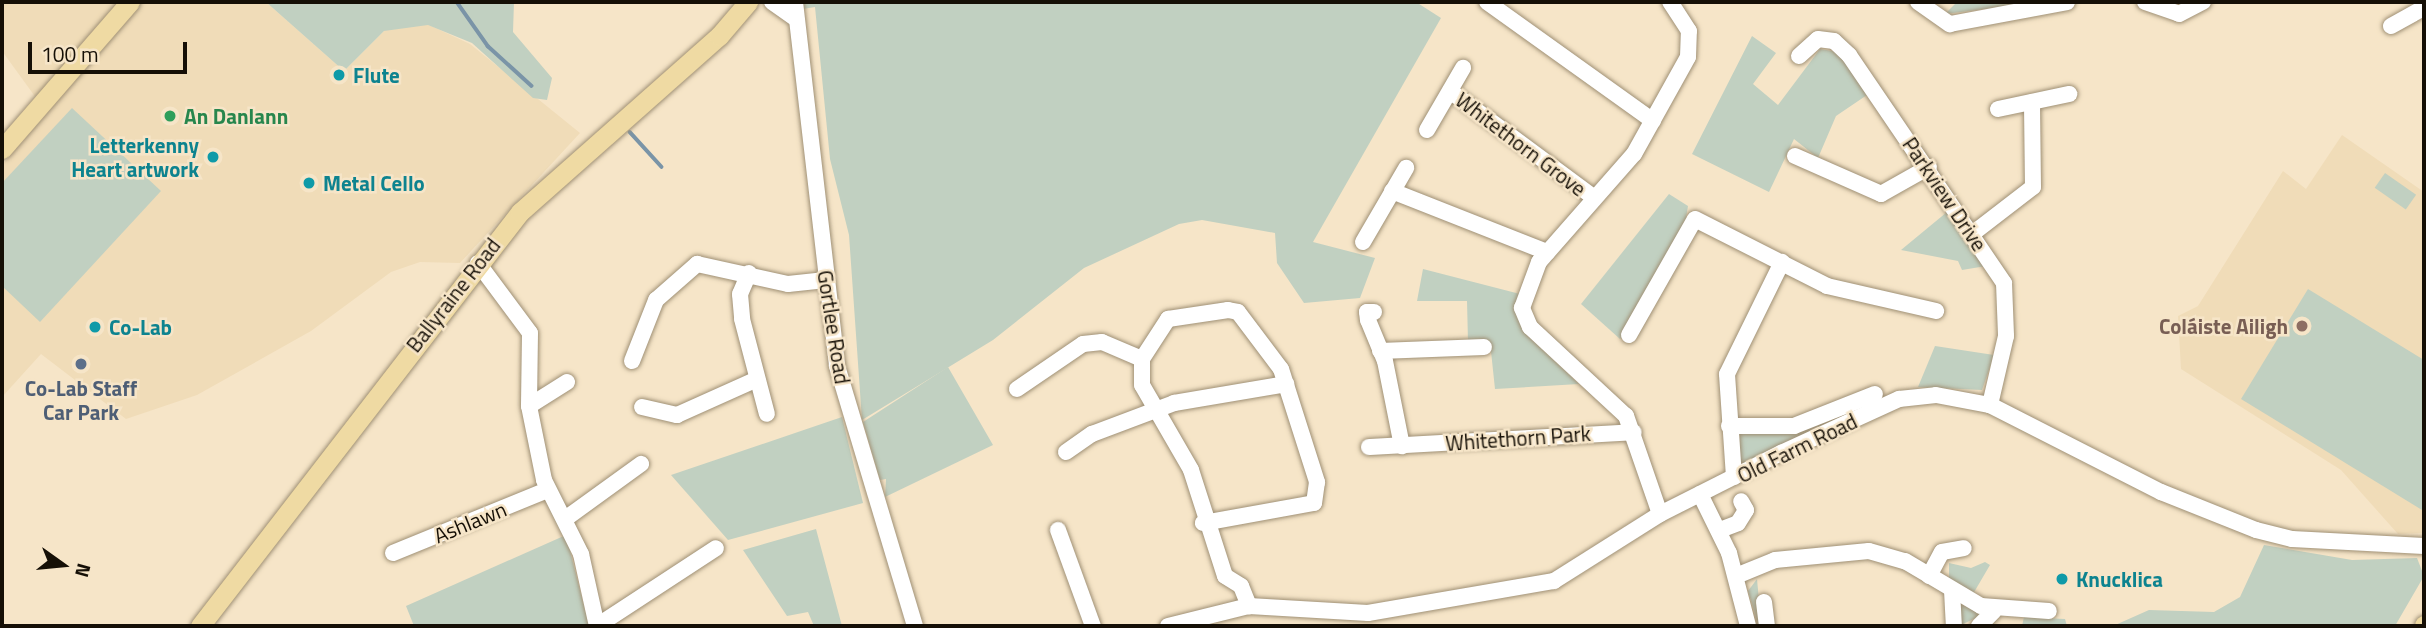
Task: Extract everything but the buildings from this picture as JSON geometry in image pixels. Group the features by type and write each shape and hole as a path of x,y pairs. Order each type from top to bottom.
{"main road":[{"name":"Ballyraine Road","path":"200,626 520,212 719,36 748,2"},
{"path":"2,149 133,4"}],"street":[{"path":"772,2 796,19"},
{"name":"Gortlee Road","path":"795,2 836,366 915,626"},
{"path":"1487,2 1653,121"},
{"name":"Whitethorn Grove","path":"1523,318 1527,288 1547,252 1593,197 1626,165 1691,49 1689,31 1670,2"},
{"path":"1918,2 1950,24 2056,3"},
{"path":"2145,2 2179,14 2203,2"},
{"path":"2391,26 2422,9"},
{"name":"Parkview Drive","path":"1798,56 1818,39 1834,41 1929,167 2004,283 2008,309 1990,405"},
{"path":"1427,130 1464,68"},
{"name":"Whitethorn Grove","path":"1450,91 1593,197"},
{"path":"1998,108 2069,93"},
{"path":"1972,234 2033,187 2032,102"},
{"path":"1796,156 1881,194 1929,167"},
{"path":"1363,242 1406,168"},
{"path":"1392,191 1547,252"},
{"path":"1629,335 1689,221 1702,220 1827,286 1936,311"},
{"path":"632,361 653,306 669,285 702,262 788,284 826,280"},
{"path":"1734,477 1728,426 1727,374 1782,262"},
{"path":"478,263 530,333 528,405 547,490 565,519 581,554 597,626 716,548"},
{"path":"749,273 740,294 741,319 767,414"},
{"path":"1203,523 1314,503 1317,482 1274,355 1238,313 1228,310 1168,319 1142,359 1142,384 1191,470 1203,523 1225,576 1241,586 1249,606"},
{"path":"1374,312 1367,312 1368,320 1380,351 1402,446"},
{"name":"Whitethorn Park","path":"1523,318 1620,409 1634,432 1660,514"},
{"path":"1017,388 1083,344 1102,342 1142,359"},
{"path":"1380,351 1484,347"},
{"path":"642,407 677,415 757,379"},
{"path":"528,405 567,382"},
{"path":"1066,452 1092,434 1158,410 1286,384"},
{"path":"1728,426 1794,426 1875,394"},
{"name":"Old Farm Road","path":"1168,626 1249,606 1368,613 1527,588 1585,565 1660,514 1899,399 1936,395 1990,405 2161,492 2256,530 2292,539 2424,546"},
{"name":"Whitethorn Park","path":"1369,447 1634,432"},
{"path":"565,519 641,464"},
{"name":"Ashlawn","path":"393,553 547,490"},
{"path":"1700,494 1720,530 1735,576 1746,625"},
{"path":"1720,530 1738,523 1746,510 1741,501"},
{"path":"1058,530 1093,626"},
{"path":"1929,576 1942,552 1964,548"},
{"path":"1735,576 1775,561 1843,550 1886,554 1994,611 2049,611"},
{"path":"1952,590 1954,626"},
{"path":"1764,602 1767,626"},
{"path":"1979,626 1994,611"}],"shaded area":[{"path":"2,2 266,2 344,71 384,31 412,17 470,44 580,133 460,263 420,262 391,272 311,331 197,395 126,419 41,354 2,397 2,165 47,113 2,51"},
{"name":"Coláiste Ailigh","path":"2342,135 2424,192 2424,533 2398,534 2341,470 2181,369 2178,316 2198,306 2283,171 2306,189"}],"green space":[{"path":"266,2 514,2 513,32 552,78 547,100 533,98 472,43 428,25 384,31 344,71"},
{"path":"802,2 1416,2 1441,18 1313,242 1375,258 1360,298 1304,303 1277,263 1275,233 1202,220 1179,224 1084,268 993,340 862,420 849,235 830,159 815,7 803,9"},
{"path":"1957,2 2040,2 1945,14"},
{"path":"1752,36 1776,53 1753,84 1778,105 1820,49 1838,52 1867,95 1836,116 1818,158 1794,139 1769,192 1692,154"},
{"path":"72,108 161,191 40,322 2,286 2,183"},
{"path":"2385,173 2416,195 2406,210 2375,188"},
{"path":"1669,194 1688,206 1686,218 1644,307 1620,339 1581,304"},
{"path":"1947,212 1986,266 1962,270 1958,261 1901,250"},
{"path":"1423,269 1520,294 1516,311 1526,334 1579,384 1495,389 1490,342 1468,342 1467,301 1417,301"},
{"path":"2308,289 2424,360 2422,510 2241,399"},
{"path":"1935,346 1994,355 1982,390 1918,387"},
{"path":"948,367 993,445 885,497 886,479 880,480 863,422"},
{"path":"1882,398 1748,464 1738,463 1740,432"},
{"path":"842,417 863,503 728,540 671,475"},
{"path":"816,529 842,626 814,626 808,612 787,616 743,550"},
{"path":"566,535 589,626 414,626 406,606"},
{"path":"2264,545 2352,560 2417,558 2424,576 2395,626 2113,626 2149,610 2214,612 2240,597"},
{"path":"1985,562 1990,565 1973,594 1949,581 1949,563 1971,568"},
{"path":"1757,579 1761,622 1758,623 1748,591"},
{"path":"1958,604 1977,610 1984,614 1959,626"},
{"path":"2024,617 2065,619 2067,626 2022,626"}],"waterway":[{"path":"457,2 488,46 532,86"},
{"path":"630,132 662,167"}],"place":[{"name":"Flute","path":"339,75"},
{"name":"An Danlann","path":"170,116"},
{"name":"Letterkenny Heart artwork","path":"213,157"},
{"name":"Metal Cello","path":"309,183"},
{"name":"Coláiste Ailigh","path":"2302,326"},
{"name":"Co-Lab","path":"95,327"},
{"name":"Co-Lab Staff Car Park","path":"81,364"},
{"name":"Knucklica","path":"2062,579"}]}
